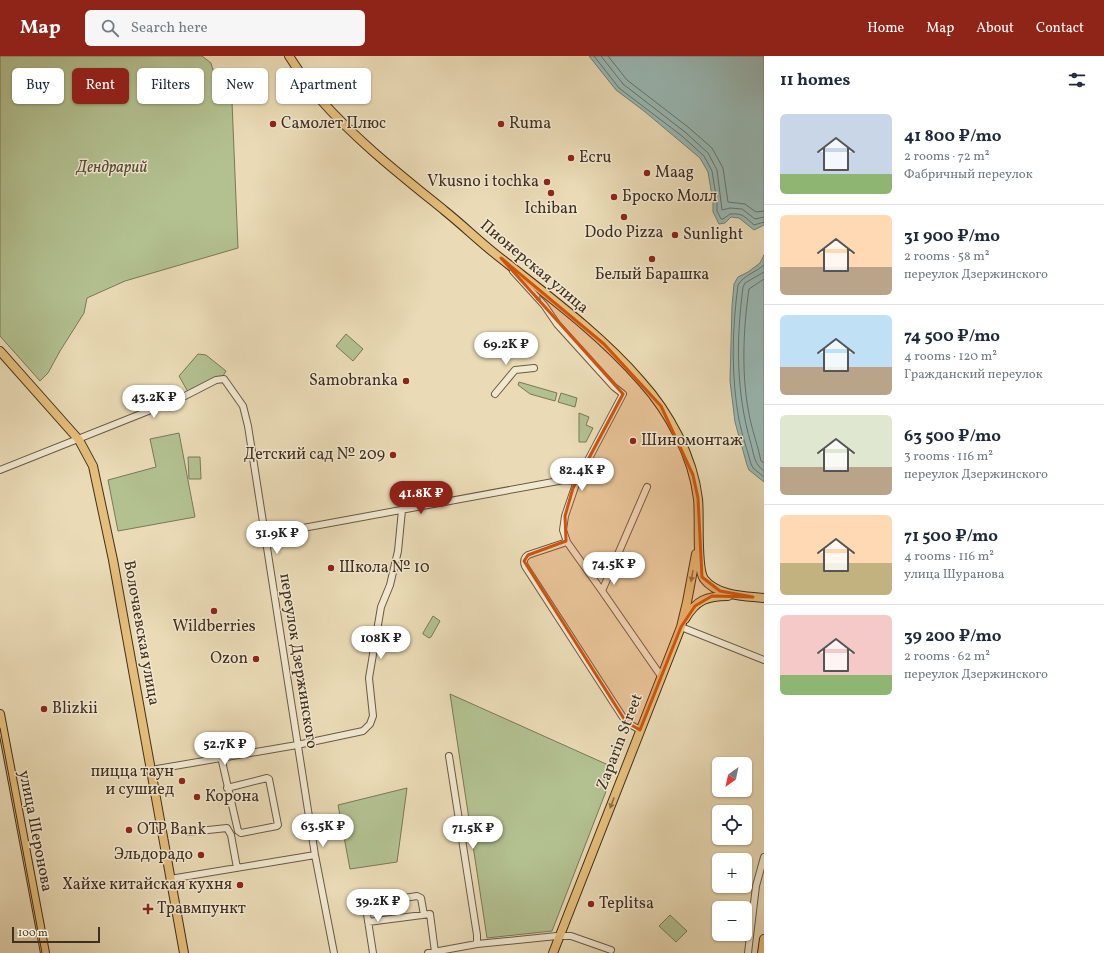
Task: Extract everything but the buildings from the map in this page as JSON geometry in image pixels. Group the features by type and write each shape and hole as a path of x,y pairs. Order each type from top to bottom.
{"main road":[{"name":"Пионерская улица","path":"289,56 313,92 345,126 378,156 549,296 624,362 642,382 661,406 685,451 693,475 698,498 699,537"},
{"name":"Волочаевская улица","path":"0,351 79,440 90,459 98,486 115,567 184,953"},
{"path":"699,537 702,577 710,585 720,591 753,597"},
{"name":"Zaparin Street","path":"553,953 680,627 690,589 699,537"},
{"path":"680,627 695,606 702,600 712,596 764,598"},
{"name":"улица Шеронова","path":"0,714 45,953"},
{"path":"762,953 764,939"}],"street":[{"path":"501,258 544,305 557,324 603,375 623,394 576,481 565,516 563,530 567,542 661,676"},
{"path":"495,394 515,370 534,368"},
{"name":"переулок Дзержинского","path":"79,440 181,398 216,380 224,379 243,406 248,426 315,855 334,953"},
{"path":"0,470 79,440"},
{"path":"265,535 564,480 576,481"},
{"path":"602,591 647,487"},
{"path":"151,770 297,745 363,731 370,724 373,716 369,678 381,607 390,585 398,551 402,510"},
{"path":"567,542 528,555 524,561 525,566 626,722 640,730"},
{"path":"680,627 764,660"},
{"path":"449,756 477,935 477,944"},
{"path":"221,758 227,788 238,831 241,833 278,826 269,779 267,778 227,788"},
{"path":"189,832 227,828 231,835 237,868"},
{"path":"170,879 315,855"},
{"path":"748,953 756,886 764,857"},
{"path":"364,895 373,953"},
{"path":"366,904 417,896 421,898 424,915"},
{"path":"368,922 430,914 434,952"},
{"path":"428,953 477,944 557,936 571,936 611,950"}],"highlighted area":[{"path":"501,258 604,344 661,406 693,475 698,498 702,577 720,591 753,597 712,596 695,606 681,627 640,730 626,722 524,561 528,555 566,541 565,516 573,488 623,394"}],"green space":[{"name":"Дендрарий","path":"0,56 202,56 211,63 212,68 212,104 232,104 238,248 125,281 87,298 84,313 48,373 40,381 0,336"},
{"path":"346,334 363,349 353,361 336,346"},
{"path":"198,354 206,355 226,371 221,379 188,392 179,376"},
{"path":"519,382 557,393 555,401 530,394 518,385"},
{"path":"561,393 577,398 575,407 558,402"},
{"path":"579,413 589,417 586,425 593,428 586,442 579,442"},
{"path":"179,433 195,517 118,531 108,480 156,467 150,439"},
{"path":"188,457 200,457 201,479 189,479"},
{"path":"433,616 440,621 429,638 423,633"},
{"path":"450,694 615,768 552,931 487,938"},
{"path":"407,788 397,862 350,869 338,805"},
{"path":"670,915 687,931 676,942 659,926"}],"water":[{"path":"589,56 764,56 764,225 754,230 739,218 731,217 725,223 719,224 713,212 713,202 708,172 700,158 644,111 616,90"},
{"path":"764,255 764,482 749,470 747,465 735,422 730,381 734,284 738,277 760,263"}],"tram line":[{"path":"0,728 42,953"}],"place":[{"name":"Самолет Плюс","path":"273,124"},
{"name":"Ruma","path":"501,124"},
{"name":"Ecru","path":"571,158"},
{"name":"Maag","path":"647,173"},
{"name":"Vkusno i tochka","path":"547,182"},
{"name":"Ichiban","path":"551,193"},
{"name":"Броско Молл","path":"614,197"},
{"name":"Dodo Pizza","path":"624,217"},
{"name":"Sunlight","path":"675,235"},
{"name":"Белый Барашка","path":"652,259"},
{"name":"Samobranka","path":"406,381"},
{"name":"Шиномонтаж","path":"633,441"},
{"name":"Детский сад № 209","path":"393,455"},
{"name":"Школа № 10","path":"331,568"},
{"name":"Wildberries","path":"214,611"},
{"name":"Ozon","path":"256,659"},
{"name":"Blizkii","path":"44,709"},
{"name":"пицца таун и сушиед","path":"182,781"},
{"name":"Корона","path":"197,797"},
{"name":"OTP Bank","path":"129,830"},
{"name":"Эльдорадо","path":"201,855"},
{"name":"Хайхе китайская кухня","path":"240,885"},
{"name":"Teplitsa","path":"591,904"},
{"name":"Травмпункт","path":"148,909"}]}
